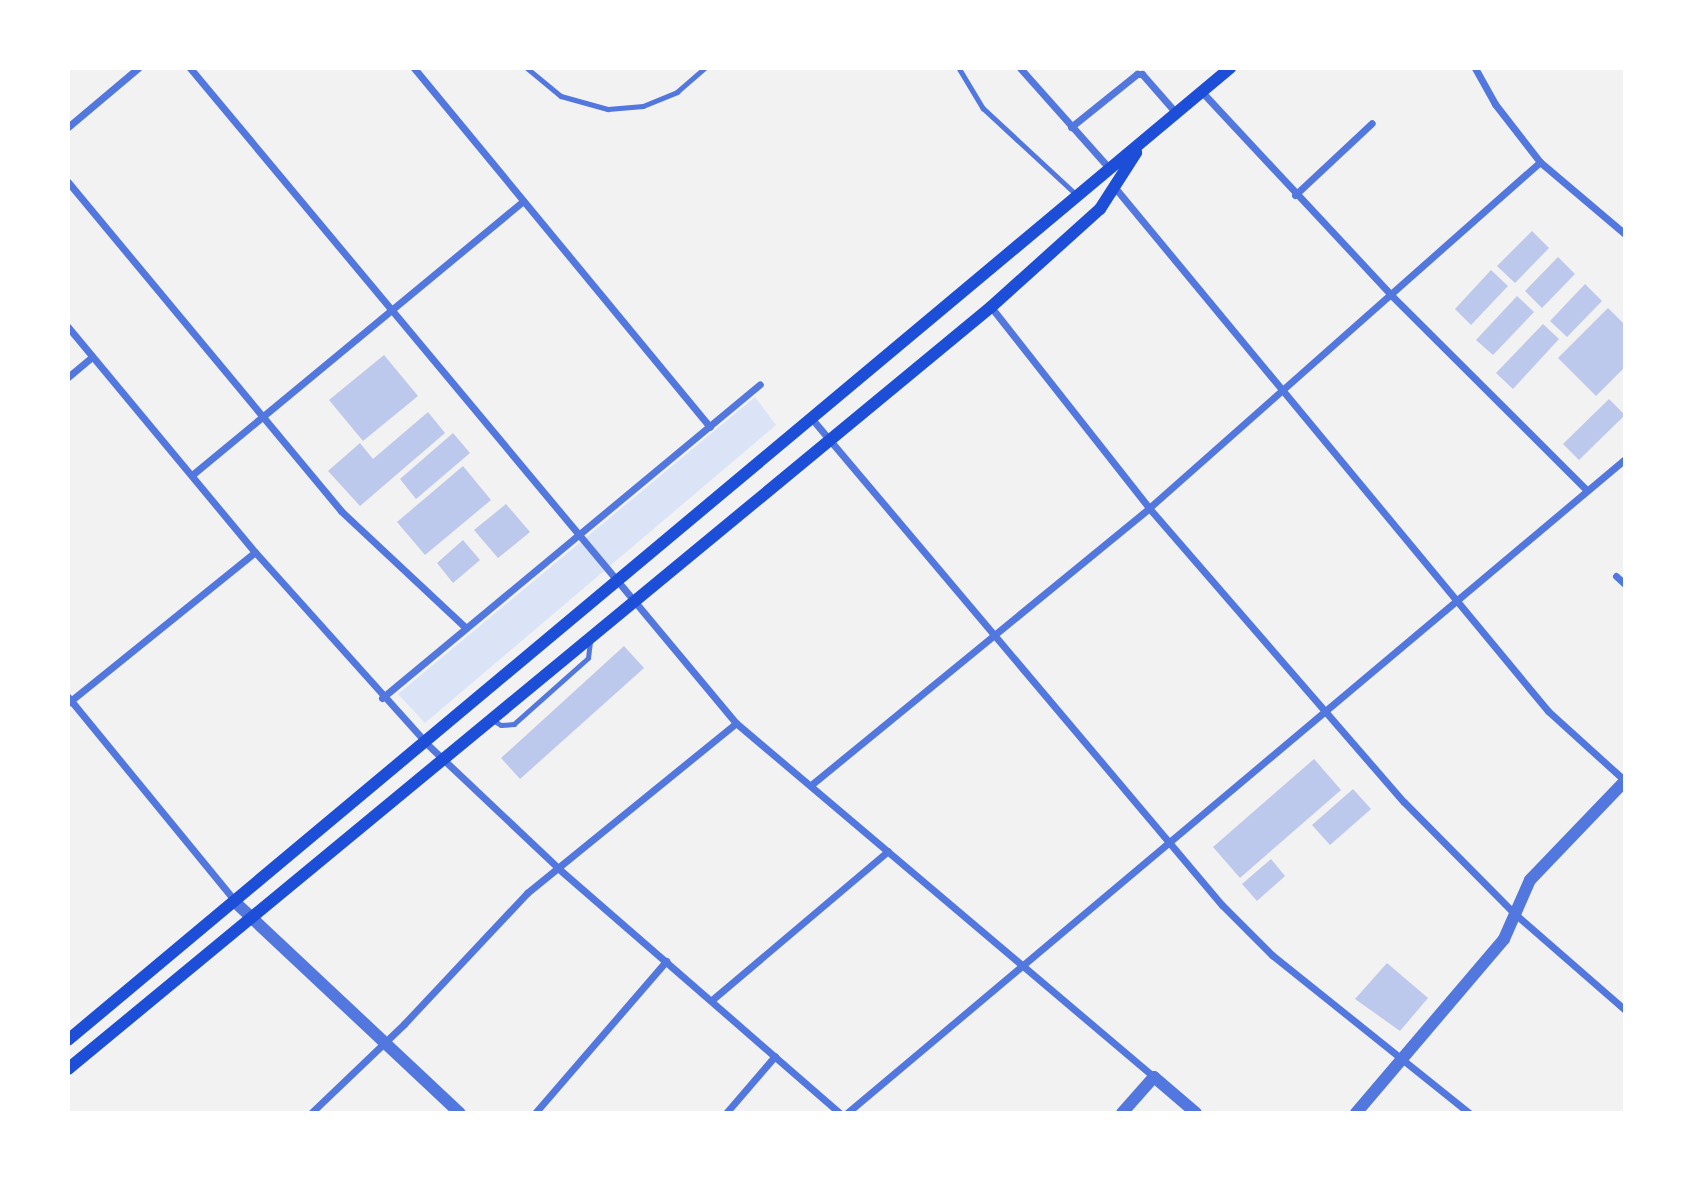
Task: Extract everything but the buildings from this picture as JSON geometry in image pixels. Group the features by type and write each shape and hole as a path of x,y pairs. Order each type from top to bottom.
{"main road":[{"path":"68,1040 427,744 1109,168 1137,150 1230,68"},
{"path":"68,1069 446,760 635,598 991,307 1089,220 1116,189 1137,150"},
{"path":"1081,192 1116,189"}],"street":[{"path":"68,127 138,68"},
{"path":"190,68 621,580 736,723 1024,962 1196,1113"},
{"path":"414,68 710,427"},
{"path":"1020,68 1109,168"},
{"path":"1475,68 1495,104 1540,162 1625,234"},
{"path":"1071,127 1137,74 1148,79 1177,114"},
{"path":"1202,92 1295,195 1392,296 1586,489"},
{"path":"1295,195 1372,123"},
{"path":"811,785 1149,508 1284,392 1540,162"},
{"path":"68,182 261,418 341,511 466,628"},
{"path":"1116,189 1548,711 1624,780 1530,880 1504,939 1356,1113"},
{"path":"192,475 523,201"},
{"path":"991,307 1149,508 1404,802 1515,914 1625,1010"},
{"path":"68,327 256,552 382,698 427,744 559,869 713,999 840,1113"},
{"path":"68,377 92,357"},
{"path":"382,698 760,384"},
{"path":"812,419 1168,844 1272,955 1405,1057 1469,1113"},
{"path":"847,1113 1323,711 1457,602 1586,489 1625,459"},
{"path":"256,552 69,700 252,920 460,1113"},
{"path":"1616,576 1625,584"},
{"path":"311,1113 383,1044 527,893 736,723"},
{"path":"713,999 888,851"},
{"path":"535,1113 666,961"},
{"path":"726,1113 775,1056"},
{"path":"1122,1113 1154,1077"}],"lane":[{"path":"527,68 561,96 608,109 643,106 677,92 705,68"},
{"path":"959,68 983,108 1081,192"}],"shaded area":[{"path":"755,397 776,425 425,723 398,694"}]}
